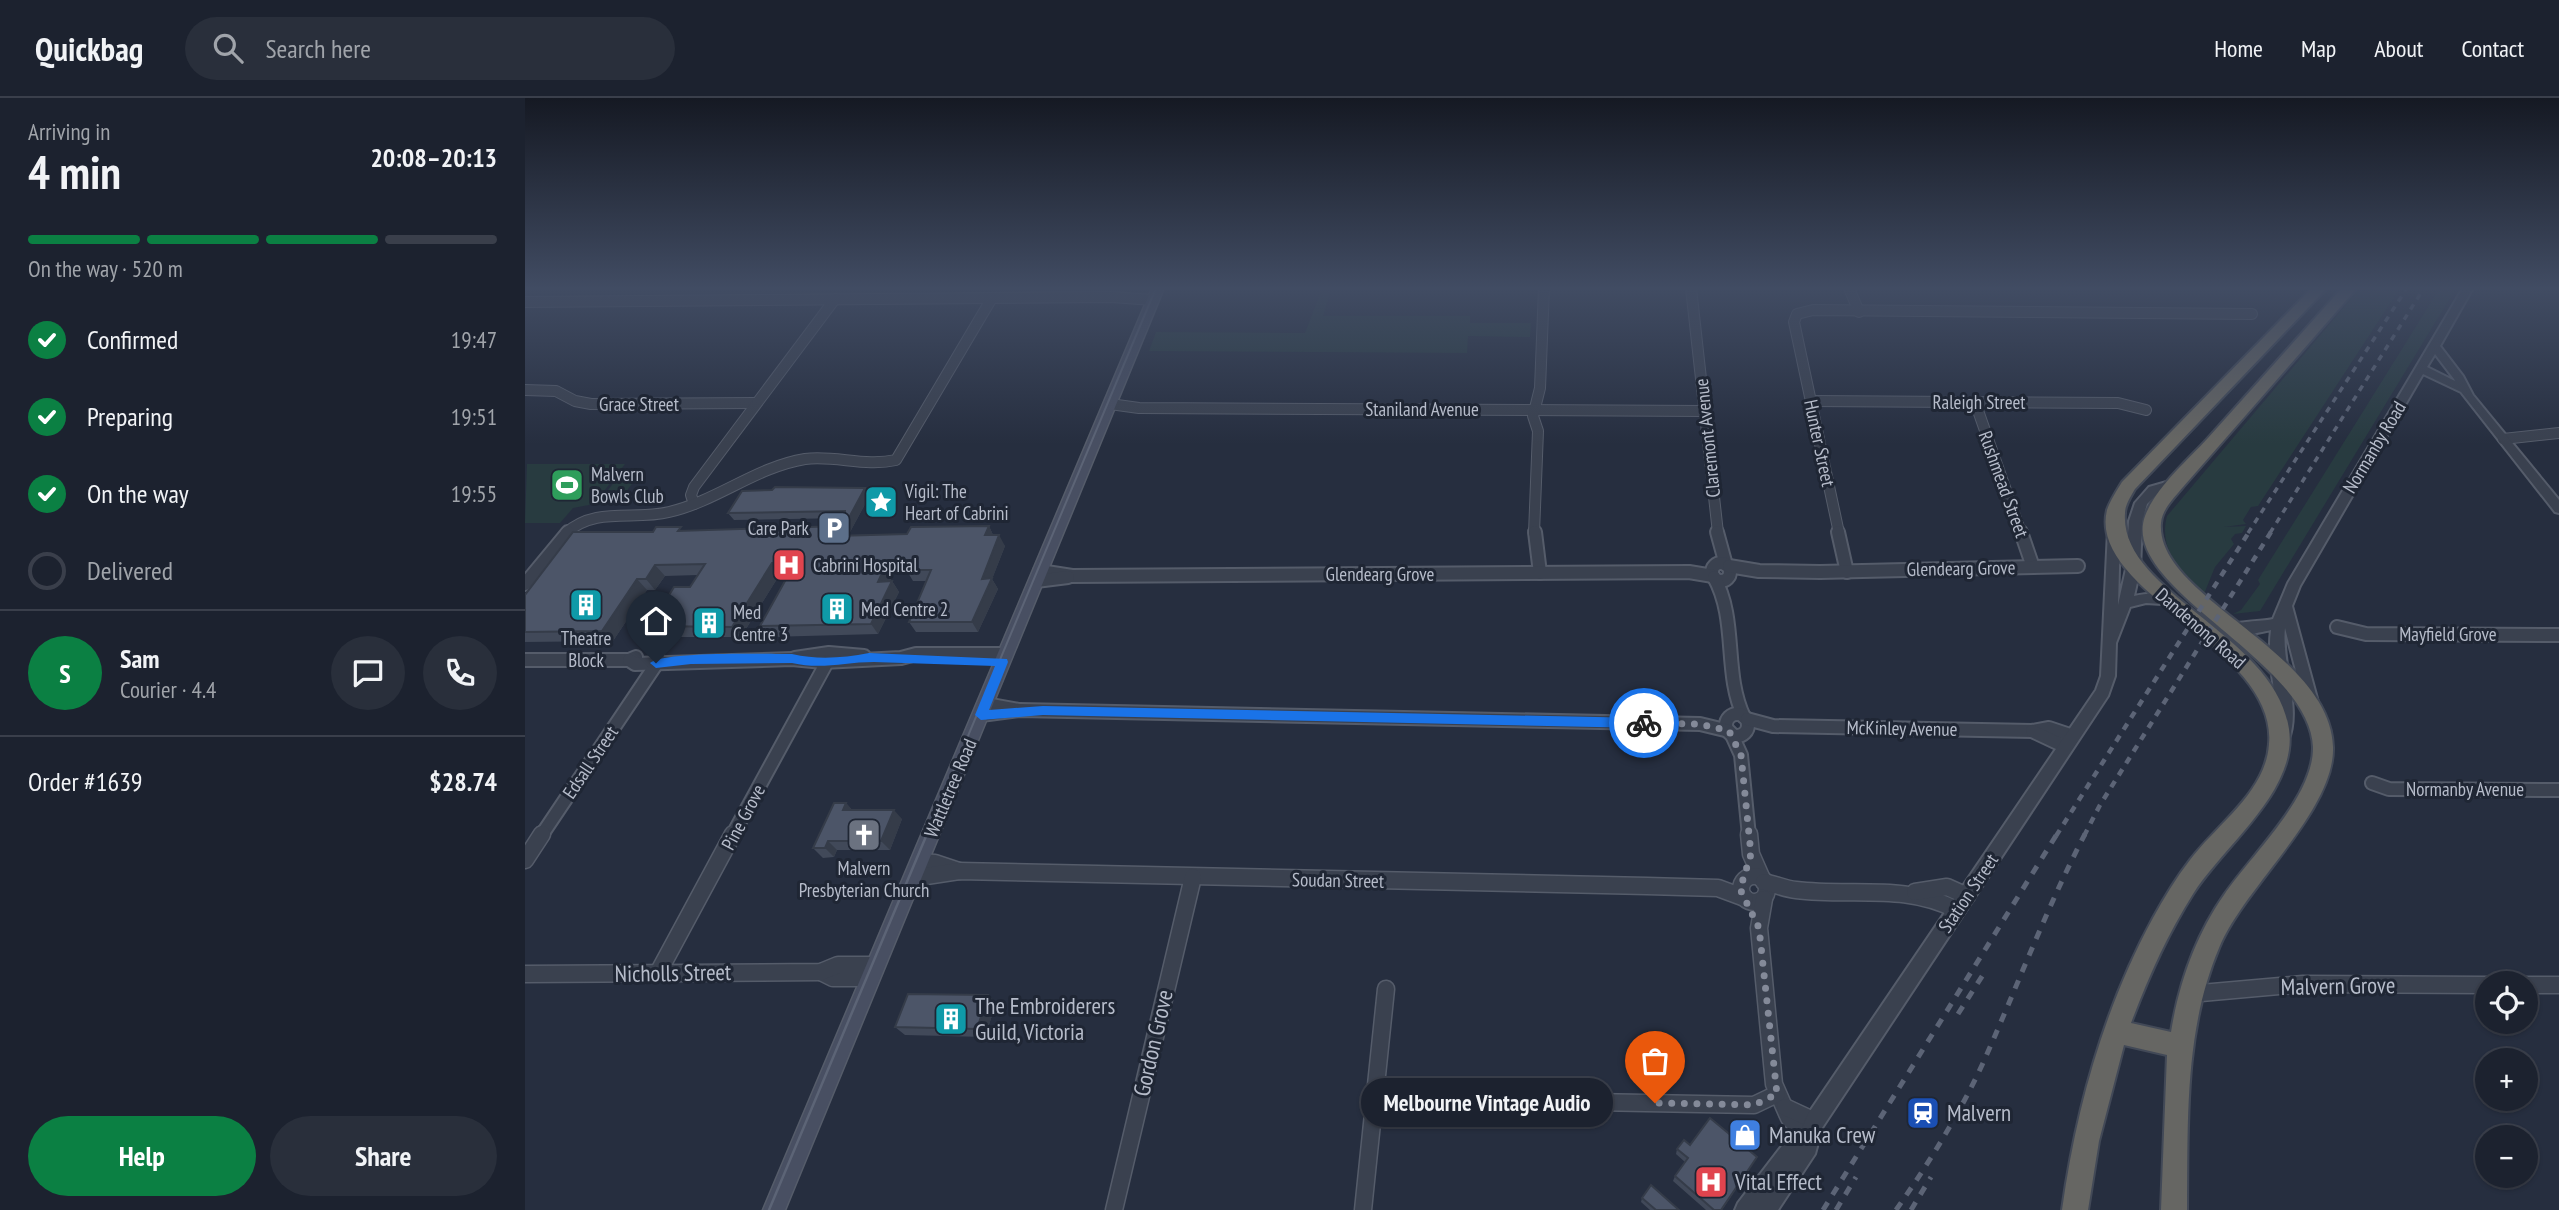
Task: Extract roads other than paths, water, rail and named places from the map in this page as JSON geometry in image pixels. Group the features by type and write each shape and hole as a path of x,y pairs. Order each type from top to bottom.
{"highway":[{"path":"2115,519 2117,505 2128,486 2269,340"},
{"name":"Dandenong Road","path":"2174,1210 2179,1046 2189,994 2205,952 2226,911 2316,782 2323,749 2317,720 2300,688 2279,665 2177,581 2157,554 2152,537 2153,519 2178,483 2304,340"},
{"name":"Dandenong Road","path":"2075,1210 2087,1140 2118,1032 2140,969 2167,916 2198,867 2270,779 2280,748 2275,712 2259,682 2238,657 2134,566 2121,546 2115,519"},
{"path":"2118,1032 2179,1046"}],"main road":[{"name":"Wattletree Road","path":"774,1210 1137,340"}],"street":[{"path":"695,504 691,490 802,340"},
{"path":"525,584 566,535 583,522 604,517 655,515 695,504 758,471 796,461 830,457 873,464 889,463 902,455 968,340"},
{"path":"1534,573 1542,340"},
{"name":"Claremont Avenue","path":"1697,340 1735,698 1746,726"},
{"name":"Hunter Street","path":"1798,340 1847,572"},
{"name":"Normanby Road","path":"2280,748 2287,712 2279,665 2279,623 2299,575 2438,340"},
{"path":"2434,346 2459,378 2465,392"},
{"path":"2421,368 2447,379 2465,392 2559,509"},
{"name":"Grace Street","path":"525,390 556,391 575,401 591,404 755,403"},
{"name":"Raleigh Street","path":"1811,401 2117,403 2146,410"},
{"name":"Rushmead Street","path":"1975,402 2033,566"},
{"name":"Staniland Avenue","path":"1109,408 1705,411"},
{"path":"2503,439 2559,433"},
{"path":"702,477 702,484 713,495"},
{"name":"Station Street","path":"2110,642 2125,604 2134,566 2135,523 2141,503 2152,490 2178,483"},
{"name":"Station Street","path":"1745,1210 1798,1141 1811,1129 2103,692 2110,642 2108,615 2115,519"},
{"name":"Glendearg Grove","path":"1038,576 1847,572 2078,566"},
{"path":"2125,604 2142,598 2172,601"},
{"path":"2287,609 2317,720"},
{"path":"2235,628 2258,628 2279,623"},
{"name":"Mayfield Grove","path":"2337,627 2365,634 2559,635"},
{"path":"792,659 811,654 851,653 869,658"},
{"path":"525,660 629,660 640,655 670,655 691,659"},
{"path":"656,663 670,655"},
{"path":"629,660 635,664 691,659 792,659 827,662 909,658 913,662 1005,658"},
{"name":"Pine Grove","path":"658,973 827,662"},
{"name":"Edsall Street","path":"525,860 656,663"},
{"name":"Claremont Avenue","path":"1729,725 1735,698"},
{"path":"983,709 1746,726"},
{"path":"1729,725 1746,726"},
{"path":"1729,725 1741,755 1751,854 1768,890 1759,928"},
{"path":"1741,755 1745,748 1746,726"},
{"name":"McKinley Avenue","path":"1746,726 2032,731 2069,742"},
{"name":"Normanby Avenue","path":"2372,783 2402,789 2559,790"},
{"path":"1751,854 1740,889 1759,928 1781,1101 1795,1128 1811,1129"},
{"name":"Soudan Street","path":"916,870 947,876 959,871 1718,888 1744,880"},
{"name":"Gordon Grove","path":"1114,1210 1193,877"},
{"path":"1744,880 1763,881 1793,890 1915,892 1944,902 1962,903"},
{"name":"Soudan Street","path":"1718,888 1746,898"},
{"path":"1746,898 1756,902 1793,890"},
{"name":"Nicholls Street","path":"525,974 821,972 833,978 874,971"},
{"name":"Malvern Grove","path":"2189,994 2303,984 2475,985"},
{"path":"2538,985 2559,985"},
{"path":"1363,1210 1386,989"},
{"path":"1375,1098 1754,1105 1781,1101"},
{"name":"Station Street","path":"1766,1210 1808,1147 1811,1129"}],"tram line":[{"path":"926,836 1134,340"},
{"path":"769,1210 927,834"}],"railway":[{"path":"2248,533 2373,340"},
{"path":"2270,533 2391,340"},
{"path":"2056,836 2249,532"},
{"path":"2084,836 2100,805 2271,532"},
{"path":"1823,1210 2057,834"},
{"path":"1896,1210 1943,1138 1974,1082 2084,836"},
{"path":"1958,1014 1986,970"},
{"path":"1836,1210 1856,1177"},
{"path":"1911,1210 1931,1177"}],"place":[{"name":"Malvern Bowls Club","path":"567,485"},
{"name":"Vigil: The Heart of Cabrini","path":"881,502"},
{"name":"Care Park","path":"834,528"},
{"name":"Cabrini Hospital","path":"789,565"},
{"name":"Theatre Block","path":"586,605"},
{"name":"Med Centre 2","path":"837,609"},
{"name":"Med Centre 3","path":"709,623"},
{"name":"Malvern Presbyterian Church","path":"864,835"},
{"name":"The Embroiderers Guild, Victoria","path":"951,1019"},
{"name":"Melbourne Vintage Audio","path":"1655,1103"},
{"name":"Malvern","path":"1923,1113"},
{"name":"Manuka Crew","path":"1745,1135"},
{"name":"Vital Effect","path":"1711,1182"}]}
